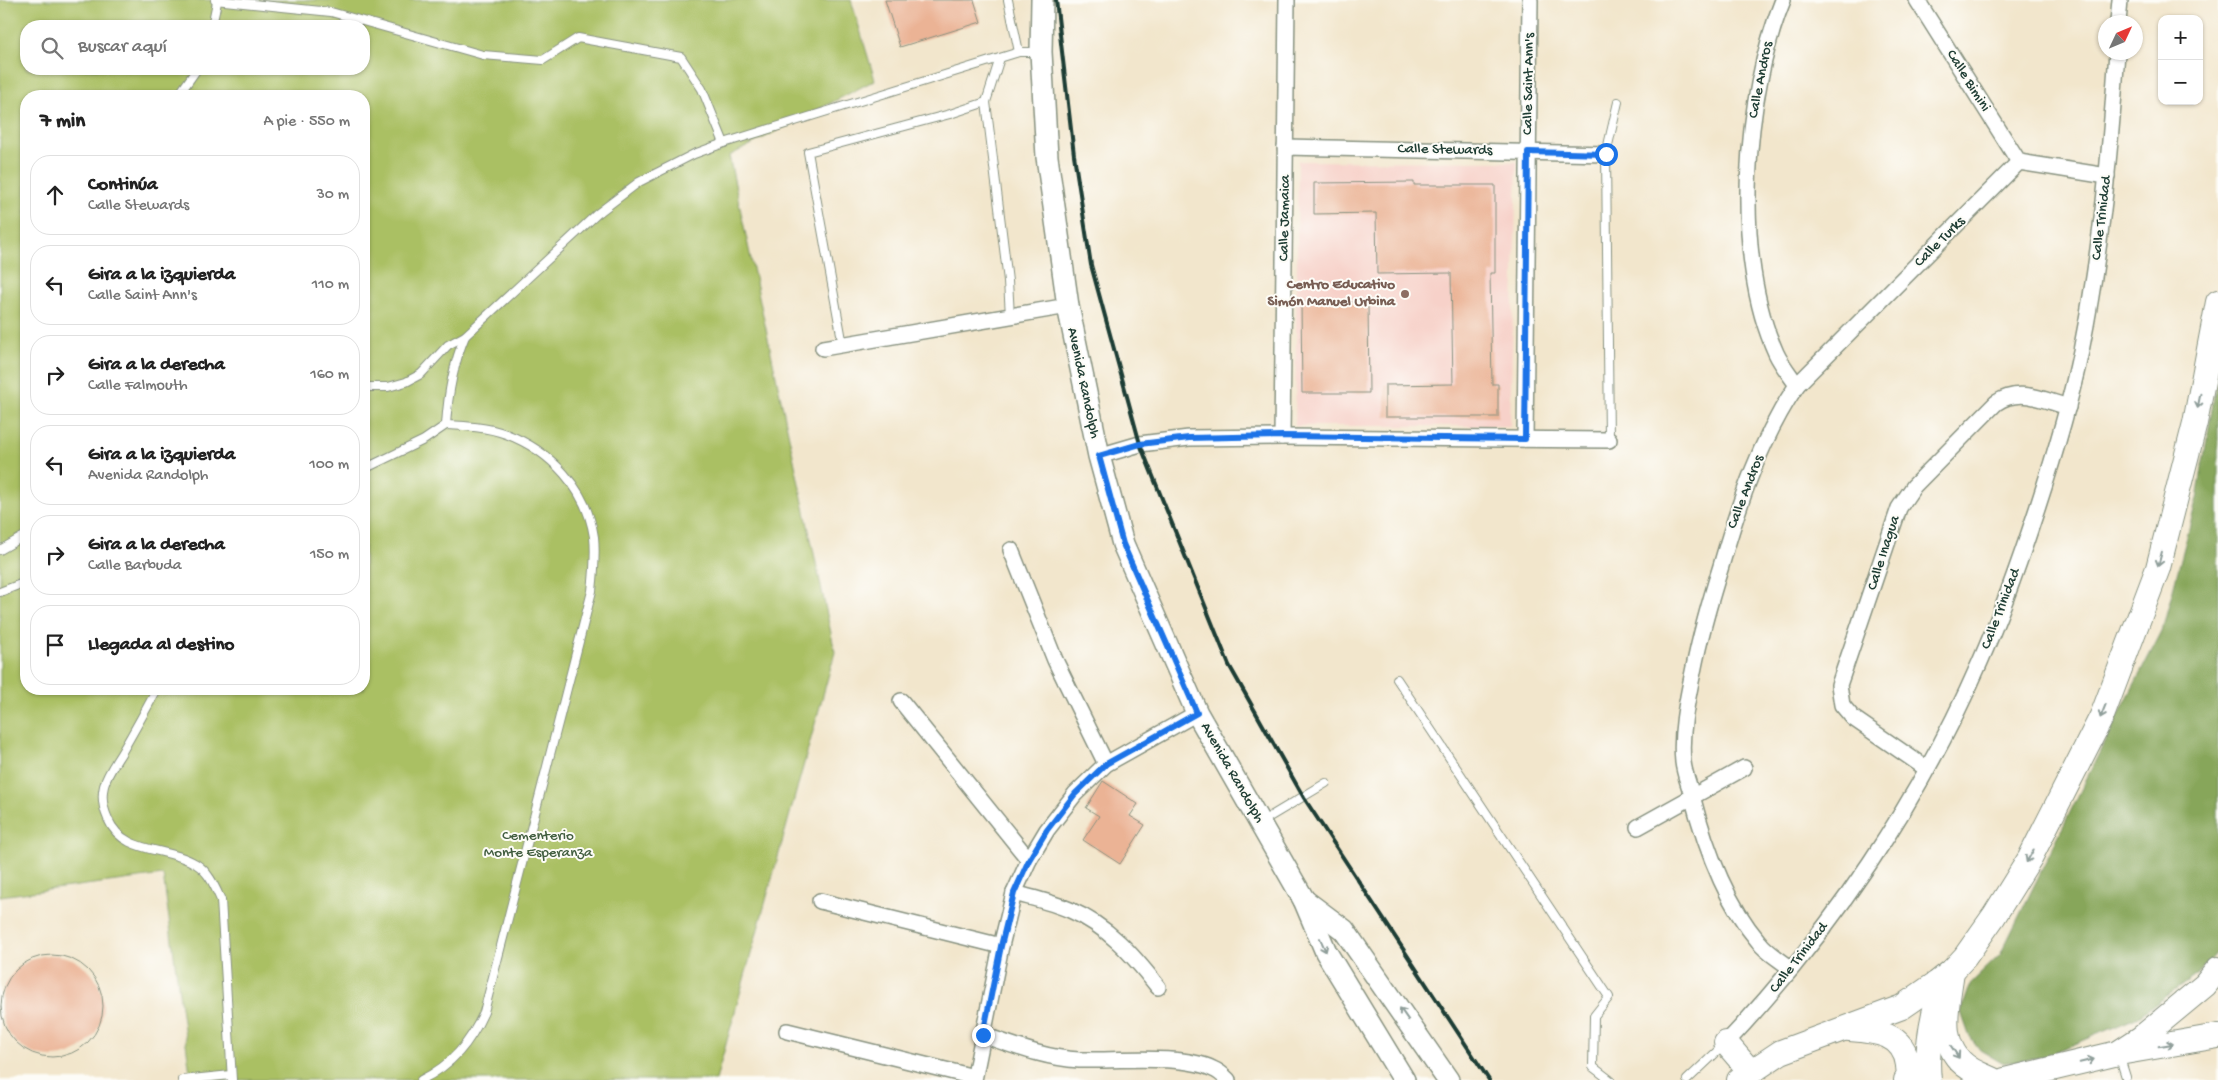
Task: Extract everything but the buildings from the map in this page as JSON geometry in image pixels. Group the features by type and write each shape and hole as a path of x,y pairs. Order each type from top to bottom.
{"main road":[{"name":"Avenida Randolph","path":"1042,0 1041,52 1047,157 1068,306 1099,456 1123,544 1197,713 1304,900 1326,952 1404,1080"},
{"path":"1726,1043 1745,1075 1781,1052 1902,1007 1937,984 1952,971 1965,957 1994,916 2030,858 2102,716 2158,568 2195,424 2218,302"},
{"name":"Avenida Randolph","path":"1304,900 1344,930 1432,1054 1448,1080"},
{"path":"2118,1053 2141,1038 2170,1014 2205,984 2218,969"},
{"path":"1929,1080 1927,1065 1929,1032 1937,1000 1952,971"},
{"path":"1952,971 1945,1027 1952,1049 1967,1067 1993,1080"},
{"path":"1844,1029 1872,1030 1893,1037 1907,1056 1909,1076 1906,1080"},
{"path":"2005,1080 2118,1053 2218,1036"}],"street":[{"name":"Calle Jamaica","path":"1282,436 1288,0"},
{"name":"Calle Saint Ann's","path":"1525,439 1530,0"},
{"name":"Calle Andros","path":"1783,0 1771,28 1755,101 1749,162 1750,241 1759,308 1776,354 1797,385 1783,406 1747,483 1732,528 1700,639 1685,720 1683,762 1692,798 1717,869 1739,916 1760,944 1791,969"},
{"name":"Calle Bimini","path":"1917,0 2020,162"},
{"path":"2119,15 2120,0"},
{"name":"Calle Trinidad","path":"1726,1043 1757,1010 1791,969 1842,902 1891,830 1927,769 1980,664 2015,576 2068,407 2081,352 2099,247 2116,60"},
{"name":"Calle Stewards","path":"1285,147 1606,154"},
{"name":"Calle Turks","path":"1797,385 2020,162"},
{"path":"2020,162 2107,176"},
{"path":"824,348 1068,306"},
{"name":"Calle Inagua","path":"1927,769 1853,718 1842,705 1839,685 1865,613 1892,525 1899,508 1914,486 1996,404 2010,396 2028,395 2068,407"},
{"path":"1099,456 1140,444 1189,438 1282,436 1609,440"},
{"path":"1011,550 1055,660 1106,764"},
{"path":"901,702 1029,860"},
{"path":"788,1031 974,1079 1001,946 1014,893 1029,860 1047,830 1075,794 1106,764 1197,713"},
{"path":"1638,827 1744,768"},
{"path":"1014,893 1069,910 1093,922 1117,939 1158,987"},
{"path":"820,901 1001,946"},
{"path":"983,1035 1036,1054 1079,1060 1118,1059 1191,1062 1213,1069 1228,1080"}],"lane":[{"path":"1008,0 1019,52"},
{"path":"213,20 216,1 331,12 359,20"},
{"path":"370,23 483,55 543,60 578,38 681,57 702,89 724,143"},
{"path":"370,387 388,387 406,382 421,374 448,345 465,336 597,214 639,182 694,154 724,143 1019,52 1041,52"},
{"path":"1000,58 986,102 1008,280 1010,316"},
{"path":"182,90 193,75"},
{"path":"843,345 808,152 950,114 986,102"},
{"path":"1609,440 1606,154 1618,102"},
{"path":"446,425 450,384 455,360 465,336"},
{"path":"370,466 424,440 446,425 477,427 505,434 532,446 555,464 573,484 586,508 594,536 595,564 592,591 484,1012 474,1034 458,1055 437,1072 421,1080"},
{"path":"0,550 20,538"},
{"path":"0,592 20,584"},
{"path":"1397,679 1608,997 1594,1016 1593,1067 1610,1080"},
{"path":"154,695 104,785 102,806 110,824 122,839 141,848 178,855 197,864 213,881 221,900 232,1077 182,1080"},
{"path":"1260,823 1326,783"},
{"name":"Calle Trinidad","path":"1687,1080 1726,1043"},
{"path":"2118,1053 2126,1077"}],"shaded area":[{"name":"Centro Educativo Simón Manuel Urbina","path":"1298,161 1517,162 1510,426 1295,426"}],"green space":[{"name":"Cementerio Monte Esperanza","path":"0,0 851,0 875,80 729,156 835,652 716,1080 191,1080 163,875 0,896"},
{"path":"2218,373 2218,950 2198,974 2136,1018 2043,1057 2002,1063 1980,1050 1969,1035 1961,1012 1971,983 2000,955 2105,741 2162,631 2197,498"}],"railway":[{"path":"1056,0 1074,155 1091,265 1140,444 1229,665 1304,798 1489,1080"}],"place":[{"name":"Centro Educativo Simón Manuel Urbina","path":"1405,294"}],"route":[{"path":"983,1035 1014,893 1029,860 1047,830 1075,794 1106,764 1197,713 1123,544 1099,456 1140,444 1189,438 1282,436 1525,439 1528,152 1606,154"}]}
